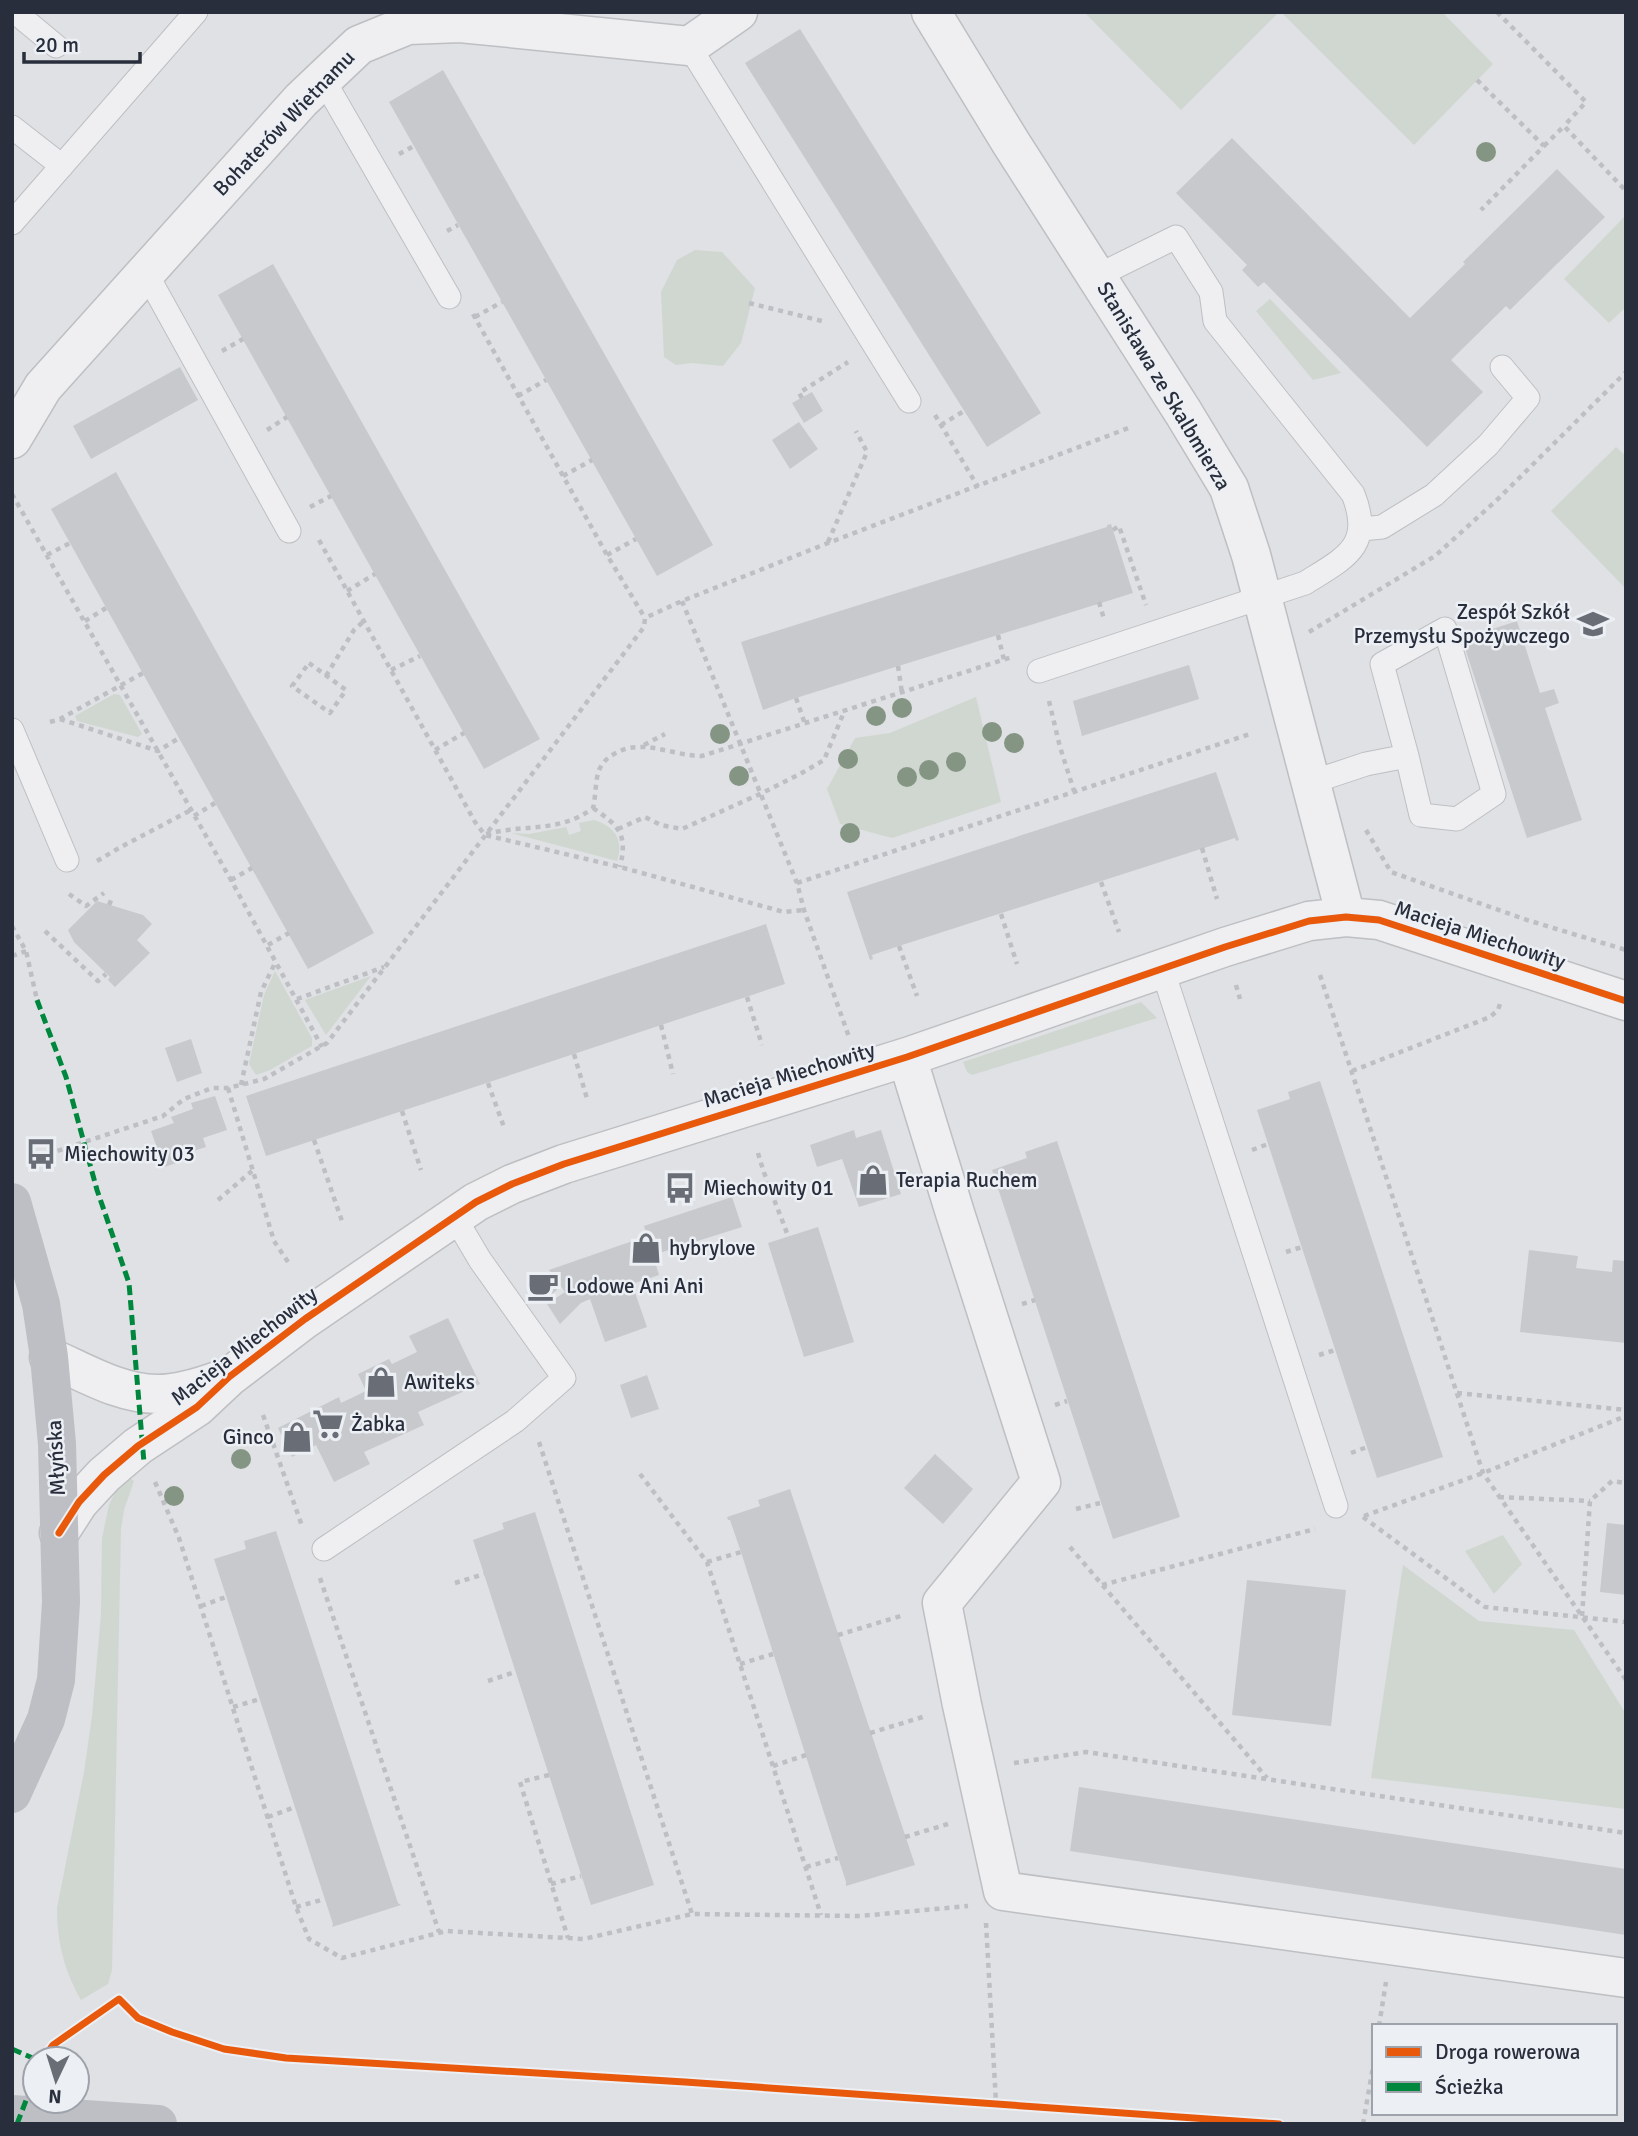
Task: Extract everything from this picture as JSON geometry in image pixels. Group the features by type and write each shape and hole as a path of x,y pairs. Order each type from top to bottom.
{"main road":[{"name":"Młyńska","path":"12,1202 40,1304 49,1357 57,1444 61,1602 56,1680 46,1719 12,1794"},
{"path":"12,2114 158,2124"}],"street":[{"path":"690,47 738,12"},
{"name":"Stanisława ze Skalbmierza","path":"931,12 1228,488 1251,555 1346,917"},
{"name":"Bohaterów Wietnamu","path":"12,439 43,387 301,100 359,44 408,26 460,23 690,47"},
{"name":"Macieja Miechowity","path":"59,1533 79,1502 104,1475 138,1446 197,1407 229,1377 305,1319 454,1216 494,1193 554,1168 629,1142 907,1057 1309,920 1346,917 1379,920 1626,1000"},
{"path":"907,1057 1041,1482 942,1603 976,1768 994,1898 1626,1978"},
{"name":"Macieja Miechowity","path":"49,1357 132,1391 157,1394 182,1391 229,1377"}],"lane":[{"path":"15,12 56,46"},
{"path":"12,223 196,12"},
{"path":"690,47 909,401"},
{"path":"323,79 449,297"},
{"path":"12,127 62,166"},
{"path":"1039,671 1305,583 1348,554 1362,529 1360,512 1353,494 1215,321 1211,292 1176,237 1097,276"},
{"path":"146,273 289,531"},
{"path":"1362,529 1382,527 1434,495 1488,445 1528,398 1502,367"},
{"path":"1445,629 1494,794 1457,819 1421,816 1407,756 1382,664 1445,629"},
{"path":"12,730 67,860"},
{"path":"1312,782 1366,764 1407,756"},
{"path":"1162,968 1336,1506"},
{"path":"324,1549 530,1410 564,1378 480,1260 454,1216"}],"path":[{"path":"1481,210 1586,102 1497,12"},
{"path":"1477,80 1544,146"},
{"path":"1563,125 1626,191"},
{"path":"475,317 502,302"},
{"path":"750,303 838,325 859,320"},
{"path":"48,1154 163,1116 184,1098 212,1088 228,1088 264,1079 327,1043 644,627 645,618 470,309"},
{"path":"216,355 243,339"},
{"path":"802,398 799,393 874,344"},
{"path":"1276,653 1435,556 1499,498 1626,372"},
{"path":"519,396 546,380"},
{"path":"941,425 964,411"},
{"path":"261,434 287,417"},
{"path":"645,618 828,543 1131,427"},
{"path":"828,543 867,452 856,431"},
{"path":"563,476 592,460"},
{"path":"12,494 15,504 85,621 268,945 322,1046"},
{"path":"303,510 331,496"},
{"path":"1113,530 1119,526 1148,612"},
{"path":"315,533 475,822 485,835 620,867 784,912 804,910"},
{"path":"607,555 636,539"},
{"path":"47,555 70,543"},
{"path":"347,591 375,574"},
{"path":"682,601 797,883 804,910 844,1020 858,1071"},
{"path":"85,621 106,608"},
{"path":"326,676 354,630 364,621"},
{"path":"998,635 1004,660"},
{"path":"593,808 598,772 604,761 626,748 643,746 702,756 1032,651 1046,685 1060,747 1074,791"},
{"path":"391,670 420,656"},
{"path":"309,663 326,676 346,690 330,713 292,686 309,663"},
{"path":"898,666 902,693"},
{"path":"50,722 143,673"},
{"path":"796,698 805,724"},
{"path":"618,829 645,817 661,825 682,829 760,794 824,760 844,711"},
{"path":"60,719 158,751 179,738"},
{"path":"436,750 464,733"},
{"path":"643,746 665,734"},
{"path":"797,883 1250,734"},
{"path":"96,862 119,848 215,803"},
{"path":"485,835 506,829 537,829 567,823 593,808"},
{"path":"593,808 618,829 624,850 620,867"},
{"path":"1202,848 1217,899"},
{"path":"231,880 252,868"},
{"path":"1391,872 1527,920 1626,950"},
{"path":"1101,882 1119,932"},
{"path":"69,894 86,906 104,893"},
{"path":"109,905 113,896"},
{"path":"1001,914 1017,964"},
{"path":"12,926 26,951 37,1000"},
{"path":"45,931 98,981 106,974"},
{"path":"268,945 289,933"},
{"path":"899,946 916,996"},
{"path":"12,956 26,951"},
{"path":"241,1084 261,992 276,960"},
{"path":"297,999 385,966"},
{"path":"1321,975 1483,1473 1626,1680"},
{"path":"20,977 37,1000"},
{"path":"1352,1071 1490,1017 1497,1010 1503,992"},
{"path":"747,997 762,1045"},
{"path":"661,1025 673,1074"},
{"path":"574,1054 588,1102"},
{"path":"488,1083 505,1130"},
{"path":"228,1088 274,1241 288,1262"},
{"path":"402,1111 421,1170"},
{"path":"314,1140 343,1224"},
{"path":"1245,1152 1268,1144"},
{"path":"758,1153 766,1184 773,1192 788,1236"},
{"path":"218,1200 252,1171"},
{"path":"1278,1254 1302,1247"},
{"path":"1312,1357 1335,1350"},
{"path":"1457,1393 1626,1410"},
{"path":"530,1410 692,1914"},
{"path":"263,1415 306,1535"},
{"path":"1345,1455 1367,1447"},
{"path":"640,1474 707,1562 821,1915"},
{"path":"155,1481 179,1538 296,1907 309,1939 342,1958 446,1931 583,1939 692,1914 860,1916 994,1898 996,2104"},
{"path":"1582,1617 1590,1501 1612,1481 1626,1483"},
{"path":"1499,1497 1590,1501"},
{"path":"1336,1506 1357,1499 1362,1516 1485,1607 1626,1622"},
{"path":"1076,1509 1100,1503"},
{"path":"1070,1547 1268,1779"},
{"path":"707,1562 741,1552"},
{"path":"455,1583 484,1574"},
{"path":"319,1575 439,1932"},
{"path":"201,1606 226,1597"},
{"path":"838,1635 942,1603"},
{"path":"740,1664 773,1654"},
{"path":"488,1681 516,1672"},
{"path":"233,1707 260,1699"},
{"path":"870,1734 962,1705"},
{"path":"976,1768 1086,1752 1626,1833"},
{"path":"773,1766 806,1755"},
{"path":"549,1775 520,1782 568,1938"},
{"path":"268,1817 295,1807"},
{"path":"806,1867 838,1858"},
{"path":"551,1884 581,1876"},
{"path":"296,1907 325,1899"},
{"path":"1363,2124 1372,2072"}],"shaded area":[{"path":"1084,12 1279,12 1181,110"},
{"path":"1281,12 1442,12 1493,64 1414,145"},
{"path":"1626,215 1626,307 1609,323 1564,279"},
{"path":"695,250 722,252 755,288 741,343 723,366 692,363 676,365 664,357 661,292 677,260"},
{"path":"1270,299 1341,373 1313,380 1256,311"},
{"path":"1616,447 1626,456 1626,589 1551,511"},
{"path":"114,694 120,695 142,734 138,737 77,721 75,716"},
{"path":"976,697 1001,802 892,838 840,824 827,789 855,738 890,733"},
{"path":"594,820 607,826 616,835 619,847 617,861 511,833 529,834 566,827 569,835 581,831 579,823"},
{"path":"275,971 312,1038 312,1046 256,1075 249,1064 264,995"},
{"path":"371,976 326,1035 305,1000"},
{"path":"1141,1002 1157,1018 972,1075 967,1072 963,1062"},
{"path":"129,1478 134,1481 121,1529 112,1970 108,1984 81,2000 63,1955 57,1908 84,1772 92,1716 101,1614 102,1538 109,1505 116,1490"},
{"path":"1503,1535 1522,1564 1494,1594 1465,1551"},
{"path":"1403,1565 1479,1621 1574,1630 1626,1714 1626,1809 1371,1778"}],"building":[{"path":"800,29 1041,413 987,447 745,63"},
{"path":"443,70 713,545 657,576 389,102"},
{"path":"1232,138 1410,318 1557,169 1605,217 1510,310 1506,306 1451,360 1483,392 1427,447 1264,282 1258,287 1242,270 1247,265 1176,193"},
{"path":"273,264 540,739 484,769 218,295"},
{"path":"180,367 198,400 91,459 73,426"},
{"path":"812,392 823,411 804,423 792,403"},
{"path":"799,422 818,449 790,469 772,440"},
{"path":"116,472 374,933 308,969 51,509"},
{"path":"1111,524 1133,593 763,710 741,642"},
{"path":"1517,621 1540,693 1554,689 1559,703 1545,708 1582,820 1527,838 1462,639"},
{"path":"1189,665 1199,699 1082,736 1073,701"},
{"path":"1216,772 1239,840 1236,841 1235,838 899,946 872,955 873,959 870,960 847,892"},
{"path":"97,901 143,915 152,924 137,940 150,953 115,987 108,980 110,977 74,942 68,930"},
{"path":"766,924 785,984 266,1156 246,1096"},
{"path":"191,1039 202,1073 177,1082 165,1048"},
{"path":"1320,1081 1443,1457 1377,1478 1257,1110 1290,1099 1288,1092"},
{"path":"215,1096 227,1130 203,1138 206,1147 184,1154 186,1160 164,1167 151,1131 174,1123 171,1117 193,1109 191,1103"},
{"name":"Terapia Ruchem","path":"854,1130 856,1138 881,1130 901,1194 859,1207 842,1159 817,1167 810,1145"},
{"path":"1057,1141 1180,1517 1113,1539 992,1170 1027,1158 1025,1152"},
{"path":"732,1197 742,1227 653,1255 659,1275 632,1284 647,1327 605,1342 590,1299 581,1303 560,1324 547,1304 565,1292 549,1270 647,1236 644,1226"},
{"path":"818,1227 854,1342 804,1357 768,1243"},
{"path":"1529,1250 1578,1256 1576,1268 1612,1272 1613,1260 1626,1261 1626,1343 1520,1332"},
{"name":"Lodowe Ani Ani","path":"544,1272 557,1290 542,1301 529,1282"},
{"path":"448,1318 480,1384 418,1412 424,1425 364,1452 370,1464 334,1482 316,1445 292,1457 278,1428 339,1397 341,1403 366,1391 358,1374 389,1359 392,1364 417,1352 409,1336"},
{"path":"647,1375 659,1409 631,1418 620,1385"},
{"path":"935,1454 973,1489 943,1524 904,1488"},
{"path":"790,1489 915,1865 846,1886 741,1552 727,1517 760,1506 758,1500"},
{"path":"535,1512 654,1885 591,1905 473,1540 504,1529 502,1523"},
{"path":"1607,1523 1626,1525 1626,1595 1600,1592"},
{"path":"276,1531 398,1903 401,1905 332,1927 214,1559 246,1549 244,1541"},
{"path":"1247,1580 1346,1590 1331,1726 1232,1715"},
{"path":"1079,1787 1626,1869 1626,1935 1070,1851"}],"marked path":[{"path":"37,1000 66,1077 97,1190 129,1283 144,1463"},
{"path":"12,2049 21,2053"},
{"path":"17,2124 21,2114"}],"cycle path":[{"path":"59,1533 79,1502 104,1475 138,1446 197,1407 229,1377 305,1319 476,1202 512,1184 564,1164 907,1057 1225,947 1309,921 1346,917 1379,920 1626,1001"},
{"path":"53,2045 119,1999 138,2018 172,2032 224,2049 286,2058 685,2082 1279,2124"}],"place":[{"name":"Zespół Szkół Przemysłu Spożywczego","path":"1593,624"},
{"name":"Miechowity 03","path":"41,1154"},
{"name":"Terapia Ruchem","path":"873,1180"},
{"name":"Miechowity 01","path":"680,1188"},
{"name":"hybrylove","path":"646,1248"},
{"name":"Lodowe Ani Ani","path":"543,1286"},
{"name":"Awiteks","path":"381,1382"},
{"name":"Żabka","path":"328,1424"},
{"name":"Ginco","path":"297,1437"}]}
